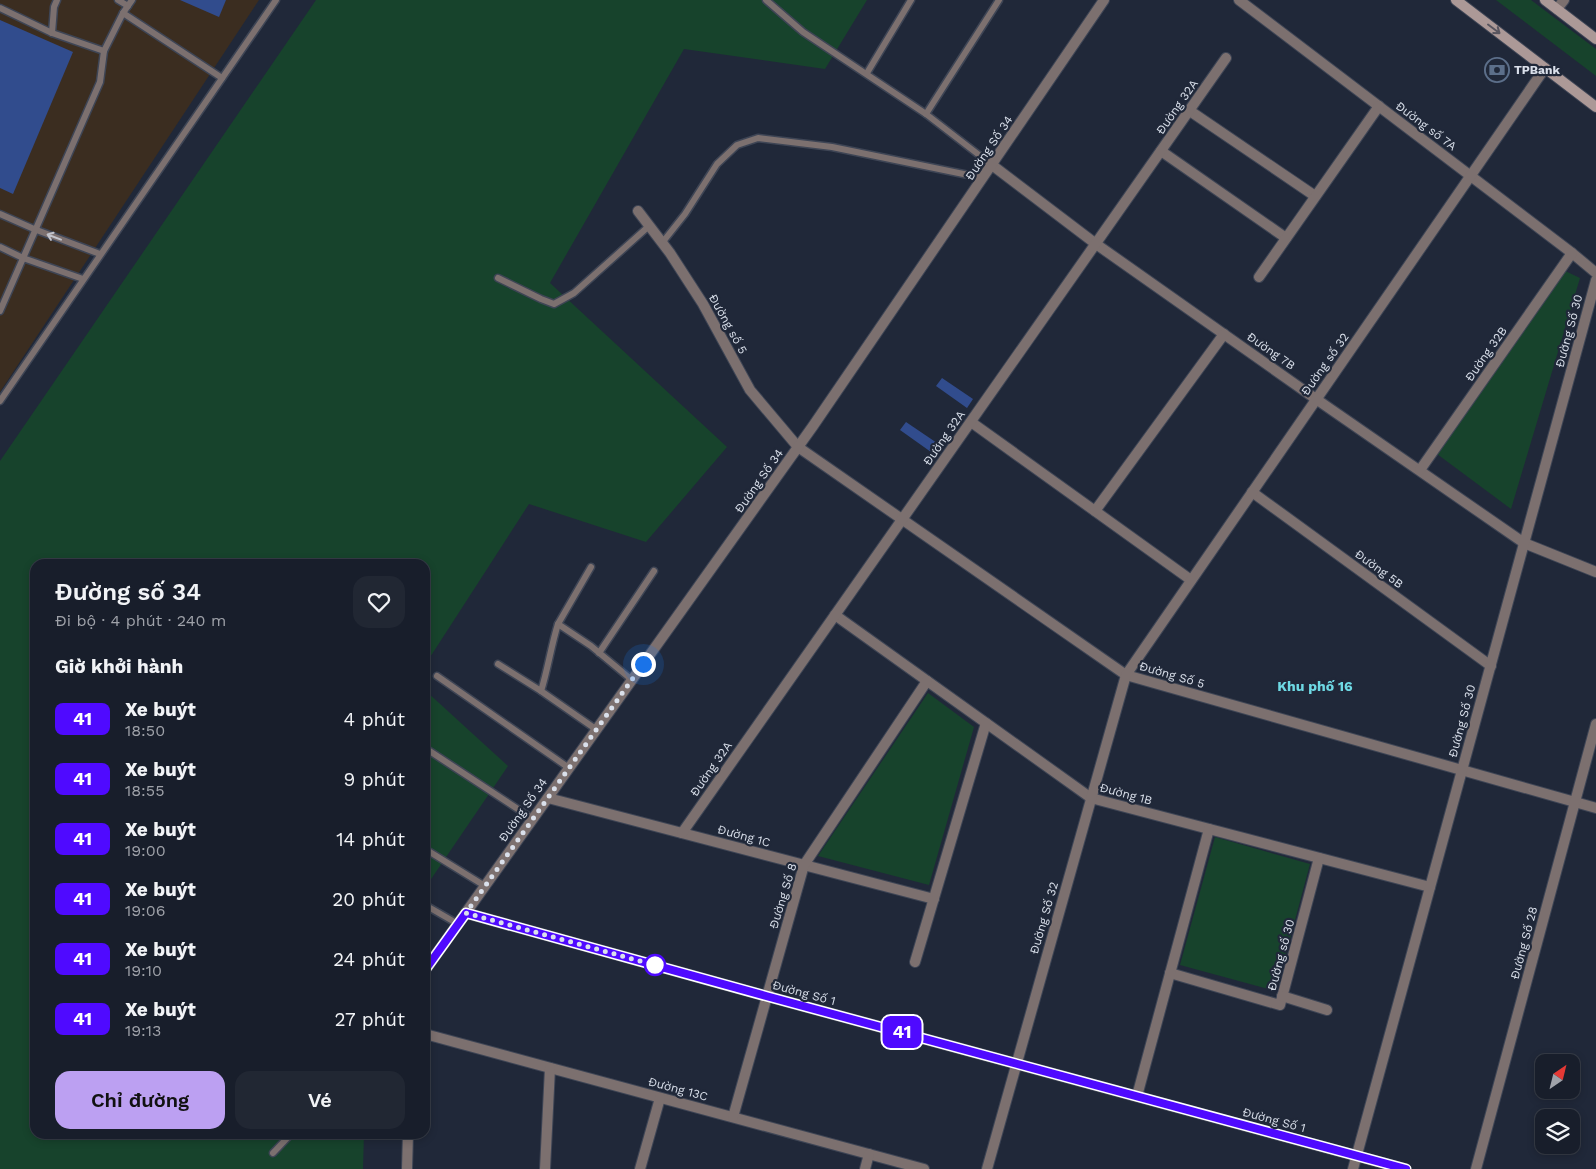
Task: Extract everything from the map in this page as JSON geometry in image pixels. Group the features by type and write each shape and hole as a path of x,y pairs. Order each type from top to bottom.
{"main road":[{"path":"1456,0 1596,106"},
{"path":"1545,0 1596,39"}],"street":[{"name":"Đường Số 34","path":"430,963 798,447 1104,0"},
{"name":"Đường số 7A","path":"1239,0 1471,175 1596,273"},
{"path":"1557,9 1564,0"},
{"name":"Đường 32A","path":"682,833 1226,58"},
{"name":"Đường số 32","path":"1126,675 1545,68"},
{"path":"1259,277 1379,106"},
{"path":"1190,111 1315,196"},
{"path":"1161,152 1286,238"},
{"name":"Đường 7B","path":"992,165 1096,244 1524,543 1596,572"},
{"name":"Đường số 5","path":"638,211 703,304 750,390 798,447"},
{"name":"Đường 32B","path":"1420,470 1572,253"},
{"name":"Đường Số 30","path":"1353,1169 1596,280"},
{"path":"1095,511 1224,334"},
{"path":"971,422 1191,580"},
{"name":"Đường Số 5","path":"798,447 1126,675 1596,808"},
{"name":"Đường 5B","path":"1252,492 1491,666"},
{"name":"Đường 1B","path":"835,615 1091,798 1430,887"},
{"name":"Đường Số 32","path":"987,1169 1126,675"},
{"name":"Đường Số 8","path":"733,1117 804,865 927,681"},
{"path":"915,962 986,723"},
{"name":"Đường Số 28","path":"1476,1169 1596,724"},
{"name":"Đường 1C","path":"548,798 934,899"},
{"path":"1137,1096 1209,829"},
{"name":"Đường số 30","path":"1170,973 1280,1005 1318,858"},
{"name":"Đường Số 1","path":"466,913 1405,1169"},
{"path":"1282,996 1327,1010"},
{"name":"Đường 13C","path":"430,1035 924,1169"},
{"path":"544,1169 550,1068"},
{"path":"640,1169 660,1098"},
{"path":"406,1169 408,1139"},
{"path":"865,1169 869,1154"}],"lane":[{"path":"52,32 54,7 57,0"},
{"path":"0,311 100,82 104,51 130,3 118,0"},
{"path":"0,400 276,0"},
{"path":"766,0 803,32 926,114 992,165"},
{"path":"867,73 911,0"},
{"path":"926,114 999,0"},
{"path":"0,8 52,32 104,51"},
{"path":"123,13 222,78"},
{"path":"662,243 685,214 717,164 737,144 758,138 832,147 983,178"},
{"path":"0,214 34,230 100,254"},
{"path":"498,278 554,304 574,293 649,226"},
{"path":"0,247 23,258 83,279"},
{"path":"541,691 558,624 590,567"},
{"path":"599,653 654,571"},
{"path":"558,624 599,653 632,680"},
{"path":"498,664 541,691 596,730"},
{"path":"437,676 569,768"},
{"path":"430,751 533,819"},
{"path":"430,851 485,886"},
{"path":"430,908 458,924"},
{"path":"273,1153 286,1139"}],"shaded area":[{"path":"0,0 259,0 0,392"}],"green space":[{"path":"316,0 867,0 825,69 684,49 550,283 727,447 646,542 529,504 430,657 430,559 30,559 30,1139 364,1139 363,1169 0,1169 0,461"},
{"path":"1496,0 1531,0 1596,49 1596,76"},
{"path":"1561,269 1580,278 1511,509 1437,454"},
{"path":"928,693 974,727 929,885 818,856"},
{"path":"430,695 508,766 430,881"},
{"path":"1215,837 1310,864 1276,991 1180,965"}],"building":[{"path":"180,0 226,0 219,17"},
{"path":"0,20 73,52 13,194 0,188"},
{"path":"942,378 973,399 967,408 936,386"},
{"path":"906,422 937,443 931,452 900,430"}],"bus line":[{"name":"41","path":"430,963 466,913 1406,1169"}],"place":[{"name":"TPBank","path":"1497,70"}],"district":[{"name":"Khu phố 16","path":"1315,686"}],"route":[{"path":"643,664 466,913 658,966 655,965"}]}
